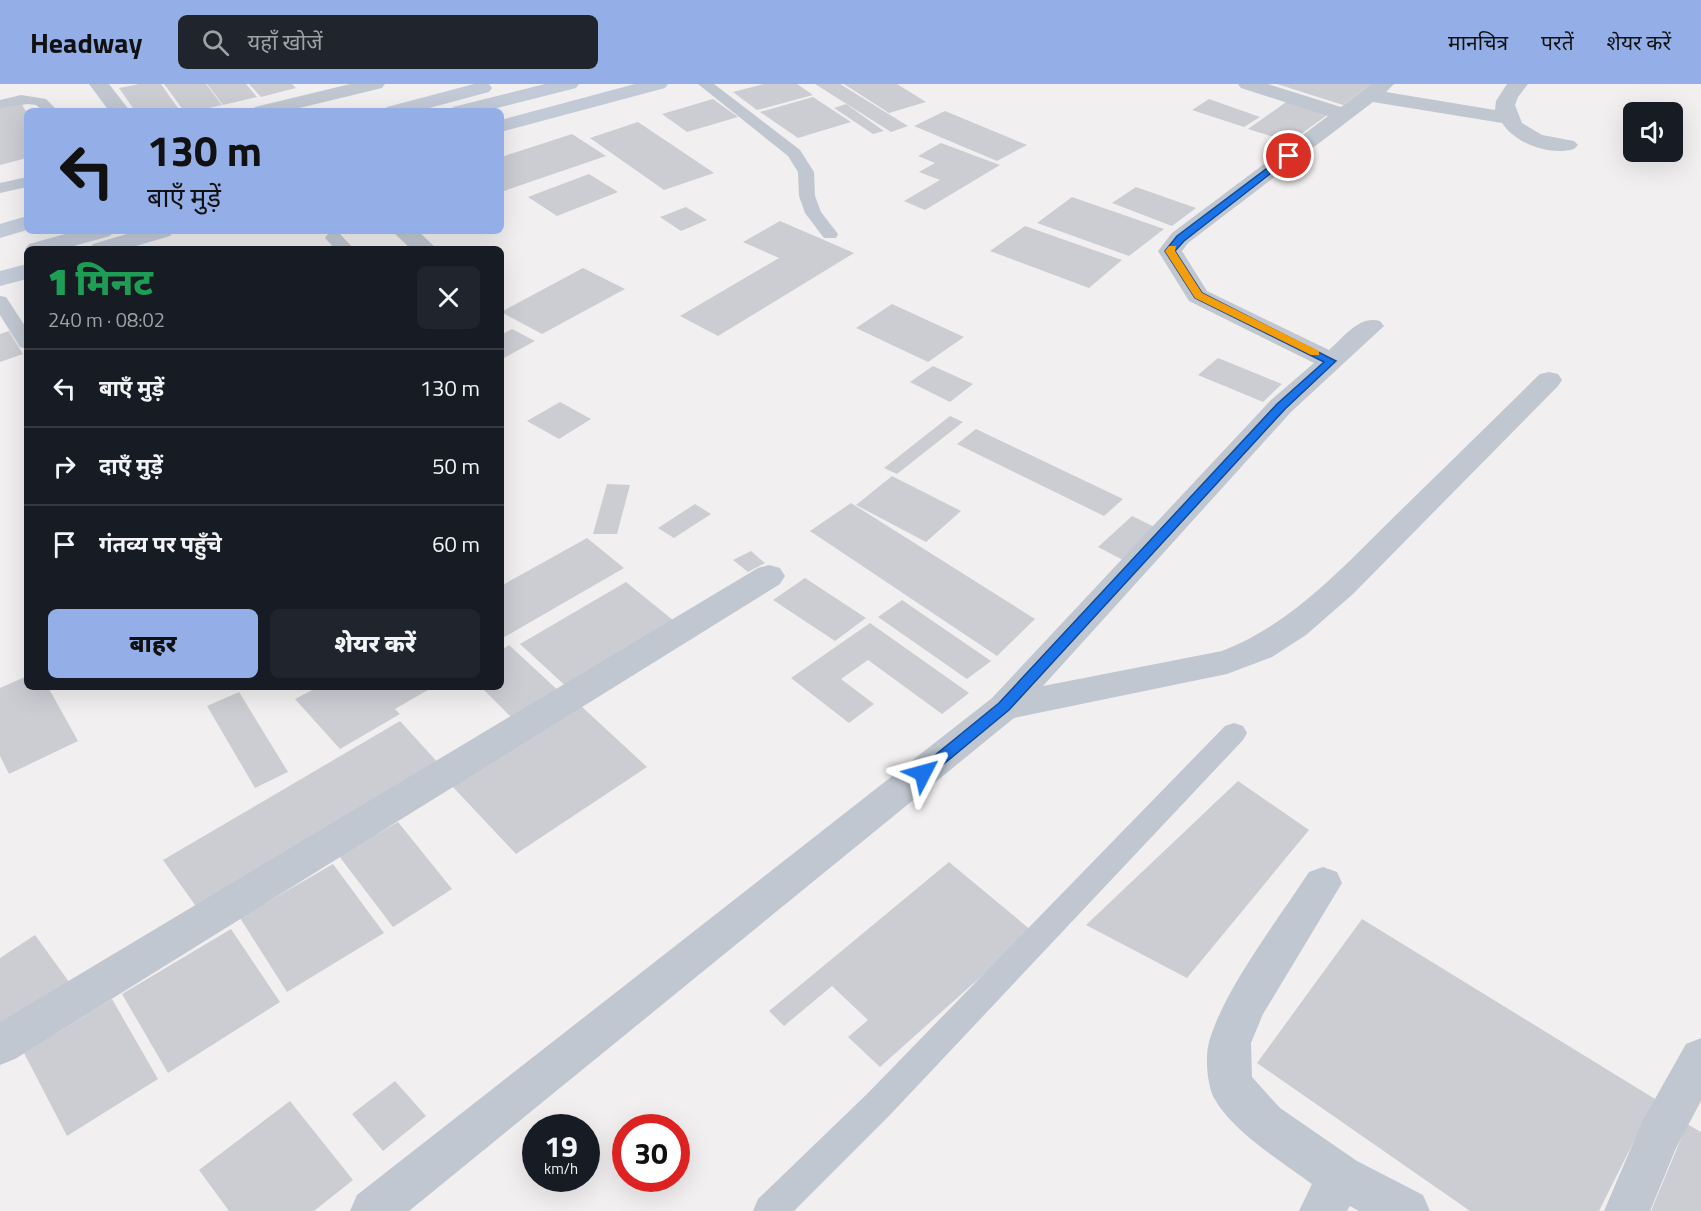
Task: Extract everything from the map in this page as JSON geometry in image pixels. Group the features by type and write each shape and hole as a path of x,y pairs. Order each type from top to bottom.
{"main road":[{"path":"406,108 499,84"},
{"path":"472,108 569,84"},
{"path":"504,125 658,84"},
{"path":"0,213 24,207"},
{"path":"0,231 24,224"},
{"path":"48,246 91,234"},
{"path":"111,246 152,234"},
{"path":"0,259 24,253"},
{"path":"0,279 24,272"}],"street":[{"path":"99,84 118,108"},
{"path":"275,108 375,84"},
{"path":"1248,84 1343,114"},
{"path":"1518,84 1504,100 1504,110 1515,129 1534,140 1567,145"},
{"path":"1331,361 1198,296 1170,251 1180,238 1376,90 1509,118"},
{"path":"408,234 422,246"},
{"path":"373,1211 1004,706 1281,406 1371,326"},
{"path":"1004,706 1227,662 1260,649 1295,627 1342,586 1549,380"},
{"path":"0,1045 769,576"},
{"path":"1323,883 1246,1004 1230,1043 1230,1084 1331,1194 1407,1211"},
{"path":"1627,1211 1659,1135 1701,1058"}],"lane":[{"path":"705,84 794,153 806,172 807,196 813,213 830,234"},
{"path":"0,104 29,99 46,103 49,108"},
{"path":"0,188 24,183"},
{"path":"0,301 24,338"},
{"path":"770,1211 878,1105 1234,733"}],"building":[{"path":"139,84 161,84 178,108 133,108 119,88"},
{"path":"164,84 206,84 222,105 209,108 182,108"},
{"path":"207,84 246,84 257,97 223,105"},
{"path":"249,84 292,84 296,88 261,97"},
{"path":"764,84 797,84 813,95 757,110 733,92"},
{"path":"815,84 840,84 908,126 891,132"},
{"path":"844,84 897,84 926,102 889,113"},
{"path":"1277,84 1371,84 1343,105"},
{"path":"813,97 851,122 798,138 760,112"},
{"path":"713,99 738,117 687,132 662,114"},
{"path":"1209,99 1260,117 1244,127 1192,110"},
{"path":"1289,100 1330,113 1290,142 1248,129"},
{"path":"21,103 24,108 24,159 0,165 0,107"},
{"path":"846,104 884,131 873,134 834,108"},
{"path":"945,111 1027,145 997,161 914,126"},
{"path":"638,122 714,173 664,190 590,138"},
{"path":"572,134 606,156 504,191 504,156"},
{"path":"941,143 1000,165 925,210 904,201 940,180 919,172 935,163 918,156"},
{"path":"589,174 618,192 557,216 528,197"},
{"path":"1136,187 1196,208 1172,226 1112,203"},
{"path":"1072,197 1164,229 1129,256 1037,223"},
{"path":"686,207 707,220 681,231 660,217"},
{"path":"780,221 854,253 718,336 680,316 779,258 743,242"},
{"path":"1025,226 1122,260 1089,288 990,251"},
{"path":"583,268 625,289 542,334 504,314 504,310"},
{"path":"892,304 964,337 928,362 856,328"},
{"path":"512,329 535,341 504,358 504,333"},
{"path":"9,331 23,354 0,362 0,334"},
{"path":"1218,358 1282,384 1263,402 1198,375"},
{"path":"933,366 973,384 950,402 910,382"},
{"path":"560,402 591,419 559,439 527,421"},
{"path":"950,416 963,422 897,474 884,468"},
{"path":"976,429 1123,499 1104,516 957,444"},
{"path":"892,476 961,511 926,542 856,505"},
{"path":"607,484 630,485 617,534 593,534"},
{"path":"851,503 1035,619 997,656 810,531"},
{"path":"695,504 711,514 674,538 658,528"},
{"path":"1132,516 1161,530 1127,562 1098,547"},
{"path":"587,538 624,568 504,637 504,584"},
{"path":"751,551 765,563 748,572 733,560"},
{"path":"805,578 866,618 835,641 773,600"},
{"path":"626,582 679,625 571,691 520,644"},
{"path":"902,600 991,661 967,679 878,617"},
{"path":"870,623 969,693 942,714 868,660 841,679 874,704 849,723 791,678"},
{"path":"509,645 562,694 516,722 484,690 504,690 504,648"},
{"path":"24,677 24,690 50,690 78,741 9,774 0,756 0,688"},
{"path":"312,690 428,690 395,709 400,714 340,749 295,699"},
{"path":"239,692 288,772 255,788 207,706"},
{"path":"581,706 647,767 516,854 452,786"},
{"path":"400,721 441,766 200,912 163,860"},
{"path":"1238,781 1309,830 1187,978 1086,925"},
{"path":"398,822 452,889 393,927 339,856"},
{"path":"949,862 1032,931 880,1067 848,1037 868,1020 832,986 784,1026 769,1011"},
{"path":"333,864 384,933 287,992 240,918"},
{"path":"1362,919 1655,1099 1599,1211 1470,1211 1257,1063"},
{"path":"231,929 280,1002 168,1073 122,994"},
{"path":"35,935 72,986 0,1034 0,958"},
{"path":"112,999 158,1079 67,1136 24,1053"},
{"path":"395,1081 426,1116 383,1151 352,1114"},
{"path":"290,1101 353,1180 314,1211 229,1211 199,1170"},
{"path":"1687,1124 1701,1132 1701,1211 1651,1211"}],"slow traffic":[{"path":"1172,248 1170,251 1198,296 1315,353"}],"route":[{"path":"923,773 1004,706 1281,406 1331,361 1198,296 1170,251 1180,238 1289,156"}]}
